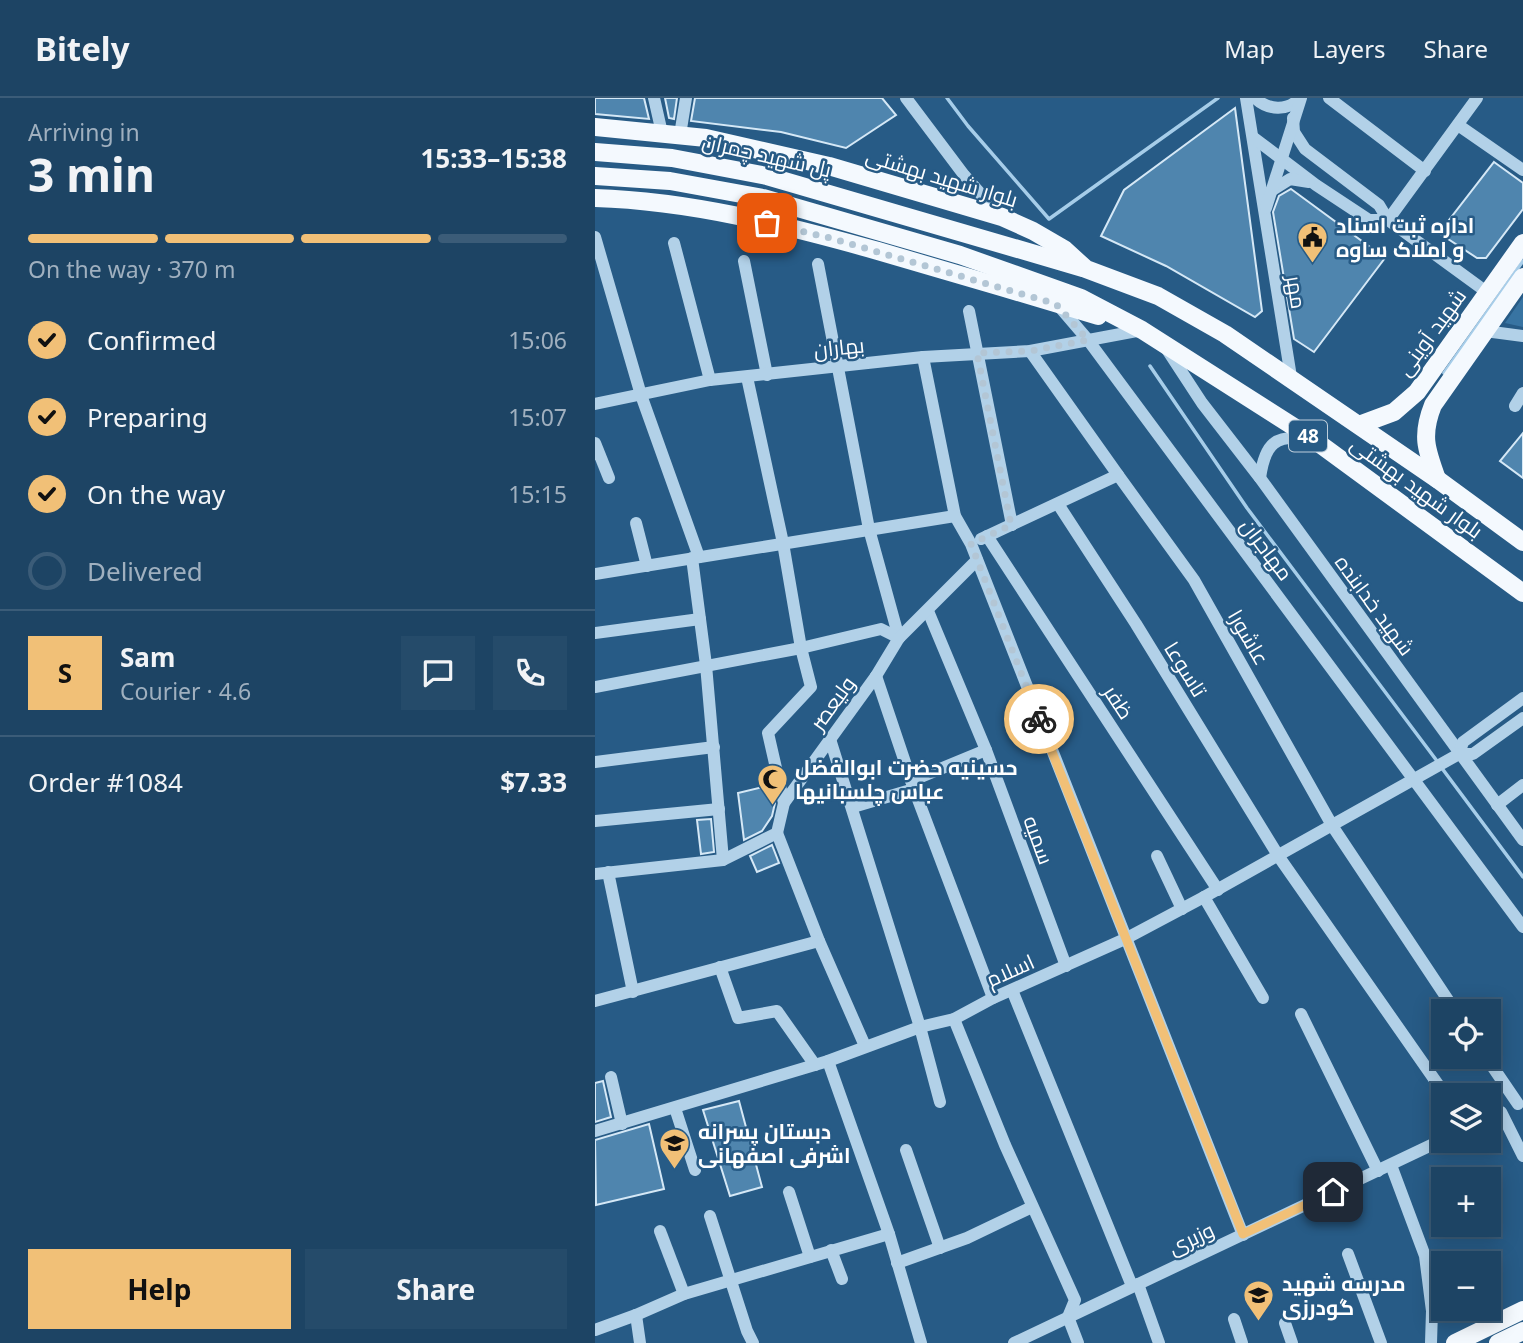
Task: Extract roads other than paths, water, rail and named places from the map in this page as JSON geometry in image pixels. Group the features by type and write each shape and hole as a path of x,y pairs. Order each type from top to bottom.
{"main road":[{"name":"بلوار شهید بهشتی","path":"595,127 706,138 829,166 1002,217 1064,249 1086,269 1158,296 1225,334 1437,479 1523,542"},
{"name":"پل شهید چمران","path":"595,152 673,158 767,176 1086,269"},
{"name":"پل شهید چمران","path":"595,176 670,181 763,198 1001,268 1081,298"},
{"name":"بلوار شهید بهشتی","path":"595,198 679,206 746,218 830,238 1142,330"},
{"name":"شهید آوینی","path":"1359,425 1394,412 1417,392 1523,243"},
{"name":"شهید آوینی","path":"1437,479 1425,437 1433,405 1523,278"},
{"name":"بلوار شهید بهشتی","path":"1081,298 1162,342 1313,439 1522,595"},
{"path":"1417,392 1433,405"},
{"path":"1455,1343 1523,1310"},
{"path":"1501,1342 1523,1331"}],"street":[{"path":"654,98 671,134"},
{"path":"671,134 686,98"},
{"path":"906,98 964,175 1002,217"},
{"name":"مهر","path":"1246,98 1290,377"},
{"path":"1255,98 1262,105 1281,108 1300,98"},
{"name":"مهر","path":"1265,212 1300,98"},
{"path":"1329,98 1425,171"},
{"path":"1388,220 1476,98"},
{"path":"1293,118 1294,132 1305,149 1379,205 1388,220 1487,293"},
{"path":"1458,125 1523,170"},
{"path":"1254,138 1369,220 1388,220"},
{"path":"1271,191 1290,179 1316,184"},
{"path":"595,237 641,395 695,557 723,860"},
{"path":"674,243 710,380"},
{"path":"744,261 767,374"},
{"path":"818,264 869,529 899,638"},
{"name":"مهاجران","path":"1056,304 1088,340 1523,927"},
{"path":"969,311 1011,525"},
{"name":"بهاران","path":"595,404 710,380 923,357 1030,351 1142,330"},
{"path":"1485,331 1523,336"},
{"name":"شهید خدابنده","path":"1162,342 1202,403 1260,478 1523,840"},
{"name":"عاشورا","path":"1030,351 1194,580 1333,827 1447,999"},
{"path":"923,357 955,516 971,544 1243,1234"},
{"path":"747,376 811,687 768,733 784,803"},
{"path":"1515,406 1523,393"},
{"path":"1260,478 1263,455 1280,439 1313,439"},
{"path":"595,443 609,478"},
{"path":"971,544 1118,475"},
{"name":"تاسوعا","path":"1058,504 1136,624 1279,857 1437,1083"},
{"path":"595,574 955,516"},
{"path":"636,523 647,566"},
{"name":"ظفر","path":"987,536 1218,890"},
{"name":"ولیعصر","path":"777,833 784,803 876,676 899,638 977,560"},
{"name":"سمیه","path":"928,611 986,750 1066,966"},
{"path":"595,633 700,618"},
{"path":"595,687 801,648 881,629 899,638"},
{"path":"876,676 912,785 993,998"},
{"path":"1523,698 1464,742 1459,754 1473,754 1523,718"},
{"path":"830,739 920,1027 940,1102"},
{"path":"595,762 713,747"},
{"path":"853,807 912,785 986,750"},
{"name":"اسلام","path":"595,1130 828,1061 920,1027 954,1019 993,998 1125,939 1279,857 1459,754"},
{"path":"1497,805 1523,785"},
{"path":"595,821 719,809"},
{"path":"633,992 601,873 723,860 777,833 819,941 865,1046"},
{"path":"1157,856 1182,909"},
{"path":"1204,897 1263,998"},
{"path":"595,1001 819,941"},
{"path":"720,967 738,1018 777,1010 815,1065"},
{"path":"1012,990 1159,1343"},
{"path":"1301,1014 1378,1171"},
{"path":"954,1019 1032,1207 1075,1300 1068,1317 1078,1343"},
{"path":"828,1061 889,1234 922,1343"},
{"path":"1495,1069 1520,1103 1501,1112"},
{"path":"611,1077 622,1124"},
{"path":"675,1108 695,1170"},
{"path":"1501,1124 1523,1156"},
{"name":"وزیری","path":"1014,1343 1431,1145"},
{"path":"906,1150 940,1248"},
{"path":"1391,1165 1425,1256 1432,1311 1431,1343"},
{"path":"789,1192 810,1257"},
{"path":"898,1263 967,1238 1032,1207"},
{"path":"710,1216 753,1343"},
{"path":"660,1231 684,1294"},
{"path":"595,1330 684,1294 889,1234"},
{"path":"831,1250 842,1279"},
{"path":"1348,1254 1381,1343"},
{"path":"636,1315 640,1343"},
{"path":"1234,1319 1242,1343"},
{"path":"1285,1323 1292,1343"}],"waterway":[{"path":"947,98 1049,219 1218,98"},
{"path":"1444,373 1523,261"},
{"path":"1150,366 1247,508 1437,761"},
{"path":"1441,767 1523,877"}],"place":[{"name":"اداره ثبت اسناد و املاک ساوه","path":"1313,264"},
{"name":"حسینیه حضرت ابوالفضل عباس چلسبانیها","path":"772,806"},
{"name":"دبستان پسرانه اشرفی اصفهانی","path":"675,1170"},
{"name":"مدرسه شهید گودرزی","path":"1259,1322"}]}
